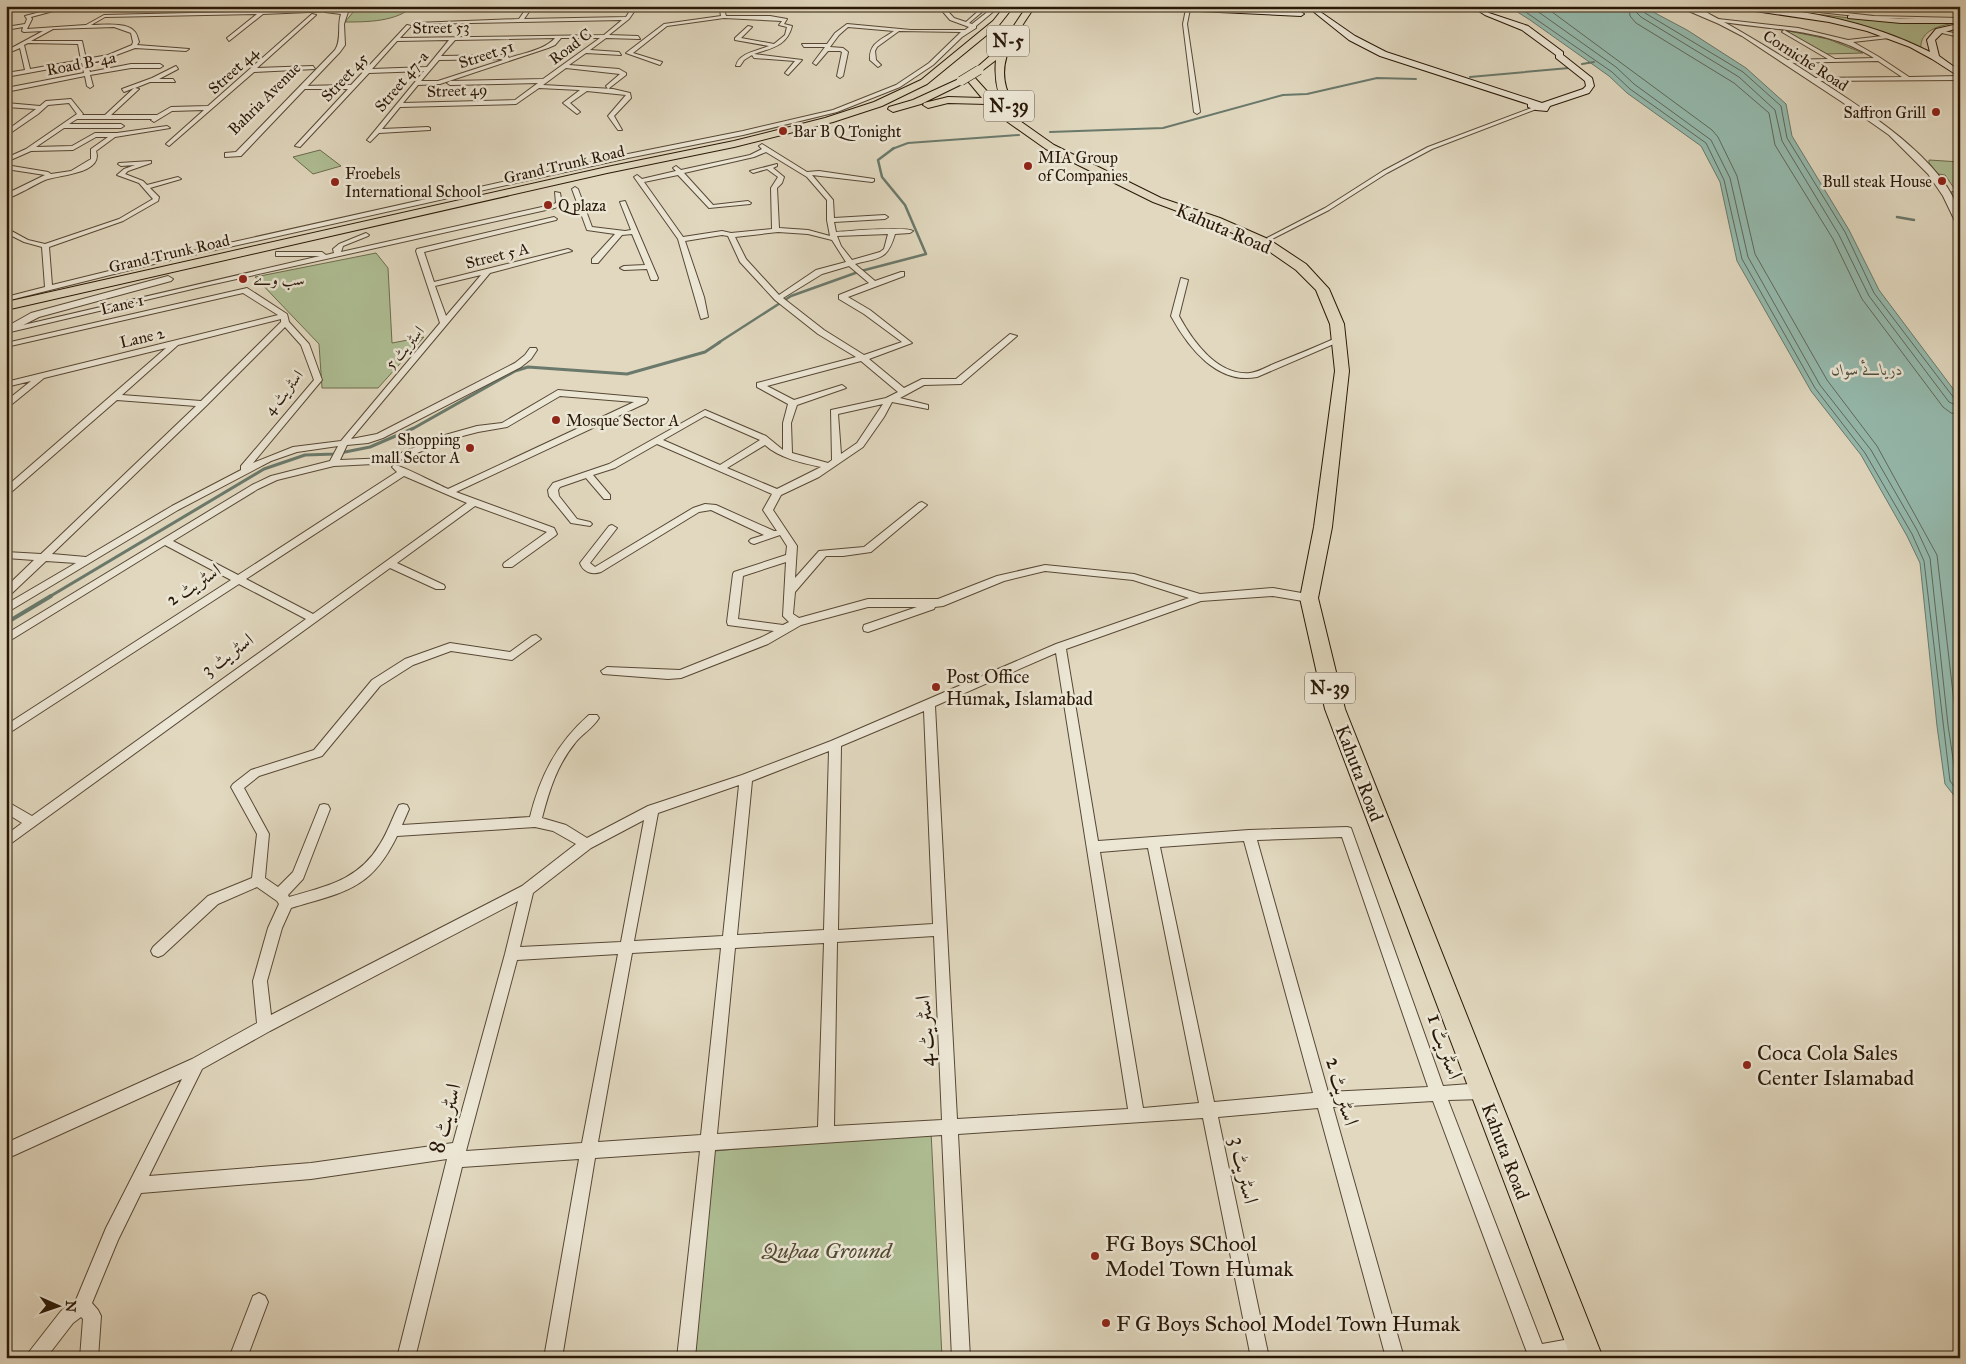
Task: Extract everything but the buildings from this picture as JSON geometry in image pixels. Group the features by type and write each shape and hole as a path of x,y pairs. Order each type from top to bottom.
{"highway":[{"name":"Grand Trunk Road","path":"6,316 168,279 279,244 366,235 575,189 677,170 803,123 878,104 905,92 936,73 973,31 996,23 1010,6"},
{"name":"N-5","path":"963,73 979,70 1002,50 1031,7"},
{"path":"963,73 979,46 996,23"},
{"name":"Kahuta Road","path":"1002,50 998,69 1003,94 1009,107 1034,128 1050,147"},
{"path":"923,69 936,73"},
{"name":"Grand Trunk Road","path":"6,306 446,208 607,170 737,148 764,147 863,120 917,102 963,73"},
{"name":"Kahuta Road","path":"963,73 990,102 1020,127 1050,147 1157,200 1264,242 1282,252 1301,267 1322,289 1338,324 1342,371 1323,527 1309,598 1335,709 1585,1352"},
{"name":"N-39","path":"887,115 948,100 990,102"},
{"path":"737,148 645,170 635,169 657,162 737,148"},
{"path":"502,205 514,200 603,180 607,177 596,176 531,191 508,193"},
{"path":"446,208 459,194 482,199"}],"main road":[{"path":"1135,6 1277,12 1305,10 1383,54 1533,106 1545,105 1586,92 1590,86 1589,80 1558,56 1560,54 1546,46 1525,28 1478,6"},
{"path":"1474,6 1487,14 1502,18"},
{"path":"1725,6 1862,18 1960,22"},
{"path":"1751,6 1831,21 1889,36 1935,57 1960,76"},
{"path":"1277,12 1305,10 1342,39 1393,62 1470,84 1533,106"},
{"path":"1935,57 1931,40 1942,30 1960,22"},
{"path":"1345,44 1359,47"}],"street":[{"path":"70,6 28,16 28,25 24,31 114,26 128,28 133,32 135,37 134,46"},
{"path":"278,12 285,6"},
{"path":"448,7 497,6"},
{"path":"521,20 531,6"},
{"name":"Road C","path":"516,102 605,36 627,18 636,6"},
{"path":"940,6 952,19 973,31"},
{"path":"968,22 987,6"},
{"path":"6,299 279,244 459,194 803,123 888,91 923,69 973,31 998,6"},
{"path":"1680,6 1710,17"},
{"path":"1692,6 1710,17"},
{"path":"87,26 104,16 332,12 347,8"},
{"name":"Bahria Avenue","path":"333,44 330,50 228,156 238,154 338,51 342,46 341,24 347,8"},
{"path":"678,8 721,8 724,17"},
{"path":"1187,8 1185,24 1197,112"},
{"path":"229,39 262,12"},
{"path":"332,12 332,27"},
{"path":"778,18 788,12"},
{"name":"Street 44","path":"169,144 314,15"},
{"path":"660,63 629,53 666,25 724,17 742,19 778,18 784,20 781,25 790,28 785,40 739,61 738,65"},
{"name":"Corniche Road","path":"1710,17 1786,62 1884,128 1905,145 1929,168 1958,212 1960,220"},
{"path":"418,23 627,18"},
{"path":"538,26 543,20"},
{"path":"1718,20 1812,33 1846,42 1879,59 1908,79"},
{"path":"6,29 28,25"},
{"path":"816,63 837,34 847,25 898,30 973,31"},
{"name":"Street 45","path":"298,146 409,26"},
{"path":"750,27 737,39 775,46"},
{"path":"6,53 28,43 52,28"},
{"path":"1778,28 1836,61"},
{"path":"878,65 873,60 872,51 898,30"},
{"path":"1942,30 1960,34"},
{"path":"530,38 534,32"},
{"name":"Street 53","path":"396,40 605,36 638,38"},
{"path":"1846,42 1889,36"},
{"name":"Street 51","path":"416,83 438,83 546,48 559,37"},
{"name":"Street 47-a","path":"370,140 453,39"},
{"path":"28,43 80,42 90,86"},
{"path":"804,45 841,49 845,52 840,76"},
{"path":"22,46 28,71"},
{"path":"6,75 109,56 134,46 186,49"},
{"path":"584,52 619,54"},
{"path":"438,58 518,56"},
{"path":"749,56 799,60 788,73"},
{"path":"1786,62 1879,59"},
{"name":"Road B-4a","path":"6,90 131,66 160,66"},
{"path":"564,66 624,74 608,87"},
{"path":"108,116 137,89 127,89 153,80 176,68"},
{"path":"251,70 313,68"},
{"path":"368,71 428,69"},
{"path":"1813,80 1908,79 1960,76"},
{"path":"153,80 174,81"},
{"path":"438,83 545,81"},
{"path":"538,86 628,94 629,97 611,116 620,129"},
{"path":"302,88 352,87"},
{"path":"577,112 566,103 586,89"},
{"path":"6,134 46,103 71,101 74,108 80,114 77,117"},
{"name":"Street 49","path":"398,105 516,102"},
{"path":"6,105 41,108"},
{"path":"1270,238 1327,209 1385,172 1430,148 1533,106"},
{"path":"138,132 171,109 209,108"},
{"path":"6,160 31,149 77,117 159,117"},
{"path":"62,126 121,126"},
{"path":"31,149 73,148 93,136 167,128"},
{"path":"378,130 428,129"},
{"path":"6,197 46,177 68,174 78,170 94,160 95,156 92,150 114,135"},
{"path":"677,170 752,156 764,147 805,174 830,200 830,220 834,237 850,263 874,284"},
{"path":"753,171 786,161"},
{"path":"6,230 26,240 45,246 115,223 156,200 156,197 136,179 120,175 126,170 149,162 121,164"},
{"path":"6,167 48,174"},
{"path":"768,167 781,177 779,183 774,188 776,230"},
{"path":"677,170 711,207 748,203"},
{"path":"805,174 818,173 872,180"},
{"path":"638,178 681,239 700,297 704,317"},
{"path":"146,187 178,179"},
{"path":"575,189 587,228 636,232"},
{"path":"6,331 205,284 553,207 558,204 557,193"},
{"path":"624,202 654,278"},
{"path":"830,220 885,217"},
{"path":"444,323 420,251 554,219"},
{"path":"681,239 722,233 776,230 808,232 834,237 910,231"},
{"path":"595,261 621,232"},
{"path":"781,301 819,272 883,254 887,249 892,232"},
{"path":"731,234 743,260 781,301 821,332 863,358 903,392"},
{"path":"338,255 336,249 341,245 366,235"},
{"path":"279,244 310,253 322,254 324,258"},
{"path":"45,246 49,289"},
{"name":"Street 5 A","path":"432,285 568,251"},
{"path":"624,268 649,266"},
{"name":"اسٹریٹ 5","path":"335,461 343,444 487,272"},
{"path":"842,388 793,402 760,385 863,358 908,343 867,312 842,297 901,274"},
{"path":"6,331 17,323 49,311 168,279"},
{"path":"1184,280 1175,316 1206,359 1220,370 1239,375 1254,375 1339,340"},
{"name":"اسٹریٹ 4","path":"239,474 318,380 305,344 285,319 244,290"},
{"name":"Lane 1","path":"6,345 244,290"},
{"path":"6,593 203,404 285,319"},
{"name":"Lane 2","path":"6,385 285,319"},
{"path":"833,464 834,412 890,399 922,382 958,382 1013,336"},
{"path":"6,492 176,344"},
{"path":"6,608 175,508 268,459 296,449 368,440 392,431 518,365 533,350"},
{"path":"6,406 44,375"},
{"path":"6,640 165,541 274,478 335,461 390,461 448,437 477,429 504,425 558,394 644,400 449,492"},
{"path":"115,397 203,404"},
{"path":"890,399 925,407"},
{"path":"778,534 768,510 777,493 816,475 860,445 890,399"},
{"path":"788,454 787,423 793,402"},
{"path":"587,524 574,521 554,496 553,490 556,485 612,466 704,413 763,438 776,450 809,462 833,464"},
{"path":"657,441 777,493"},
{"path":"721,468 765,441"},
{"path":"390,461 403,472 449,492 551,530 552,534 508,566"},
{"name":"اسٹریٹ 2","path":"6,731 403,472"},
{"path":"587,474 608,497"},
{"name":"اسٹریٹ 3","path":"6,842 474,502"},
{"path":"789,592 823,553 861,552 867,550 922,504"},
{"path":"612,528 585,563 586,566 593,570 597,570 696,510 705,507 713,507 778,534 792,546 788,616 797,622"},
{"path":"754,541 778,534"},
{"path":"165,541 313,618"},
{"path":"6,555 89,560"},
{"path":"784,629 732,622 738,574 790,556"},
{"path":"389,563 440,587"},
{"path":"868,628 939,603 1001,578 1045,568 1134,577 1200,598"},
{"path":"6,1151 196,1064 265,1026 527,890 586,844 652,810 746,778 835,744 1060,647 1200,598 1273,592 1309,598"},
{"path":"607,671 681,674 764,641 797,622 868,603 939,603"},
{"path":"258,881 263,834 237,787 255,774 318,753 376,683 408,662 450,647 512,656 536,639"},
{"path":"1060,647 1137,1116"},
{"name":"اسٹریٹ 4","path":"929,703 962,1358"},
{"path":"535,822 541,795 563,748 578,730 593,718"},
{"path":"826,1134 835,744"},
{"path":"686,1358 746,778"},
{"path":"6,806 32,823"},
{"path":"283,900 339,886 368,870 381,854 402,808"},
{"path":"265,1026 260,981 283,900 298,875 324,809"},
{"path":"553,1358 588,1153 628,947 652,810"},
{"path":"393,831 535,822 551,823 564,828 586,844"},
{"name":"اسٹریٹ 1","path":"1249,835 1346,832 1438,1094 1538,1356"},
{"path":"1093,846 1249,835"},
{"name":"اسٹریٹ 2","path":"1249,835 1395,1358"},
{"name":"اسٹریٹ 3","path":"1153,842 1260,1358"},
{"path":"258,881 283,900"},
{"path":"158,951 213,900 258,881"},
{"name":"اسٹریٹ 8","path":"406,1358 527,890"},
{"path":"512,954 940,930"},
{"path":"35,1358 67,1316 82,1306 112,1234 196,1064"},
{"path":"137,1185 311,1172 457,1155 588,1153 826,1134 1137,1116 1322,1100 1483,1091"},
{"path":"238,1358 259,1302"},
{"path":"82,1306 92,1316 89,1358"},
{"path":"1538,1356 1585,1352"}],"green space":[{"path":"358,6 413,6 399,15 390,18 345,22"},
{"path":"1772,9 1867,20 1956,23 1938,27 1927,33 1921,43 1921,49 1882,33"},
{"path":"1784,30 1828,39 1863,53 1825,54"},
{"path":"320,150 341,166 313,174 293,157"},
{"path":"1929,160 1960,162 1960,209 1957,207 1951,192 1956,191 1945,175 1938,174 1929,163"},
{"path":"376,253 388,268 392,343 424,337 378,388 322,388 319,344 255,277"},
{"name":"Qubaa Ground","path":"931,1131 942,1358 685,1358 704,1152"}],"water":[{"name":"دریائے سواں","path":"1508,6 1642,6 1687,30 1746,68 1786,104 1792,136 1849,230 1879,290 1960,398 1960,803 1945,784 1920,563 1907,536 1861,455 1811,391 1737,261 1720,182 1701,146 1627,93 1609,76"}],"waterway":[{"path":"1582,64 1594,62"},
{"path":"1470,77 1569,68"},
{"path":"1050,132 1163,128 1283,95 1307,94 1377,78 1416,79"},
{"path":"893,148 908,143 1019,135"},
{"path":"718,343 791,296 861,271 926,254 905,205 882,177 878,160 893,148"},
{"path":"1897,217 1914,220"},
{"path":"49,597 264,469 305,455 335,454 370,447 414,428 515,371 528,367 627,374 705,352 720,342"},
{"path":"6,623 51,596"}],"place":[{"name":"Saffron Grill","path":"1936,112"},
{"name":"Bar B Q Tonight","path":"783,131"},
{"name":"MIA Group of Companies","path":"1028,166"},
{"name":"Bull steak House","path":"1942,181"},
{"name":"Froebels International School","path":"335,182"},
{"name":"Q plaza","path":"548,205"},
{"name":"سب وے","path":"243,279"},
{"name":"Mosque Sector A","path":"556,420"},
{"name":"Shopping mall Sector A","path":"470,448"},
{"name":"Post Office Humak, Islamabad","path":"936,687"},
{"name":"Coca Cola Sales Center Islamabad","path":"1747,1065"},
{"name":"FG Boys SChool Model Town Humak","path":"1095,1256"},
{"name":"F G Boys School Model Town Humak","path":"1106,1323"}]}
